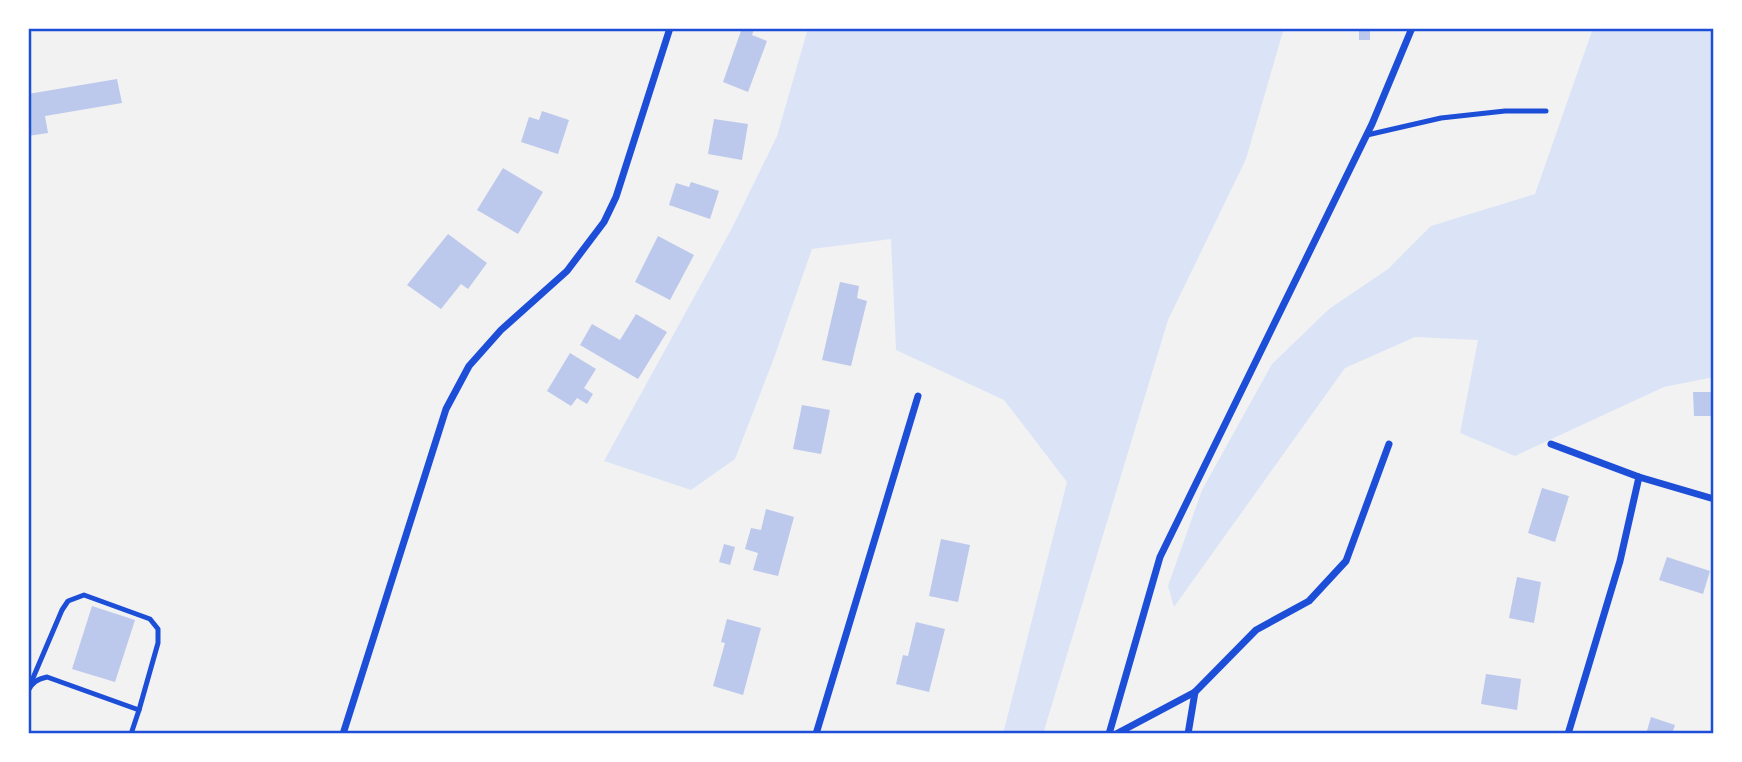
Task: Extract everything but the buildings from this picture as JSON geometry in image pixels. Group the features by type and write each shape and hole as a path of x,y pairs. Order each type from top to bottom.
{"street":[{"path":"343,734 446,409 456,387 469,366 501,330 567,271 604,222 616,198 670,28"},
{"path":"1109,734 1160,558 1367,135 1412,28"},
{"path":"816,734 918,396"},
{"path":"1116,734 1195,692 1256,629 1309,601 1346,561 1389,444"},
{"path":"1551,444 1639,477 1714,499"},
{"path":"1568,734 1620,561 1639,477"},
{"path":"1188,734 1195,692"}],"lane":[{"path":"1367,135 1441,118 1505,111 1546,111"},
{"path":"29,688 68,601 84,595 150,619 158,629 159,643 131,734"},
{"path":"29,688 40,678 47,677 139,710"}],"shaded area":[{"path":"808,28 1284,28 1246,159 1168,320 1043,734 1003,734 1067,482 1004,400 896,350 891,239 812,249 735,459 691,490 604,461 732,228 777,136"},
{"path":"1593,28 1714,28 1714,377 1664,387 1515,456 1460,433 1478,340 1415,337 1345,368 1174,607 1168,586 1202,490 1272,364 1329,309 1388,269 1431,226 1535,194"}]}
